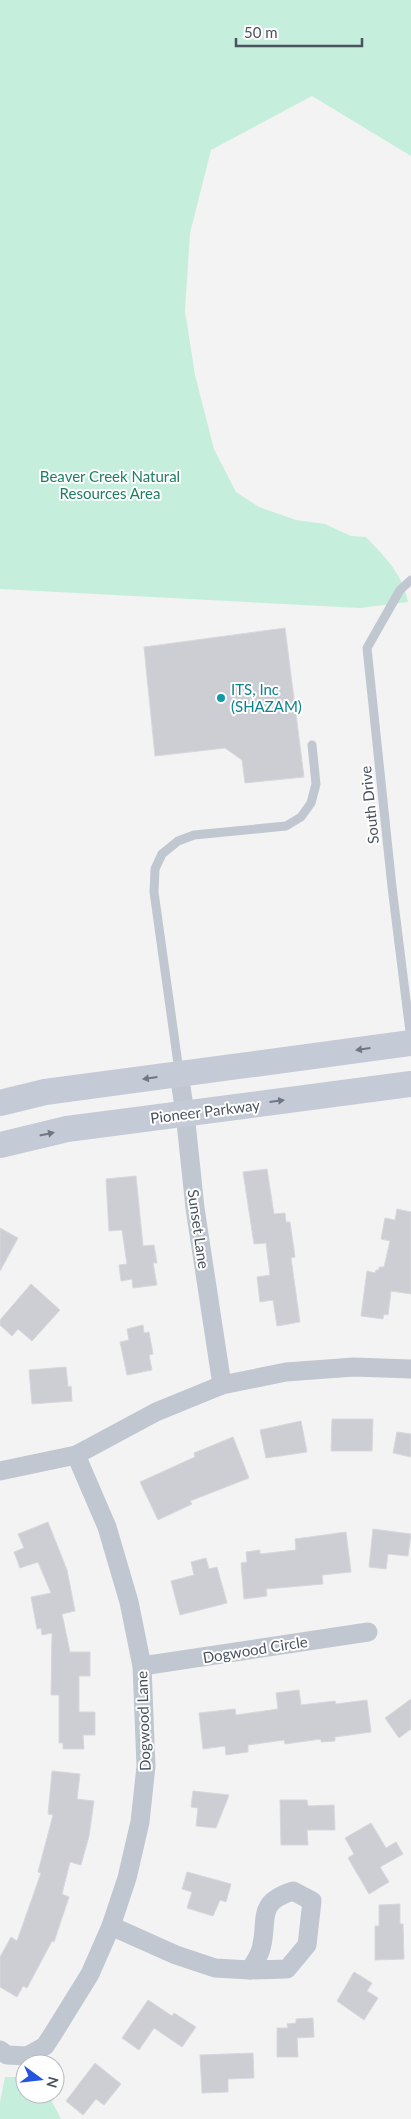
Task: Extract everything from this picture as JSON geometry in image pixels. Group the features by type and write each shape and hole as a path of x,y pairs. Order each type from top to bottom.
{"street":[{"path":"0,1103 45,1092 411,1041"},
{"name":"Sunset Lane","path":"179,1074 186,1113 195,1208 222,1385"},
{"name":"Pioneer Parkway","path":"0,1145 67,1129 411,1084"},
{"path":"0,1471 76,1455 156,1412 222,1385 286,1372 354,1367 411,1369"},
{"name":"Dogwood Lane","path":"0,2050 7,2054 27,2056 45,2046 90,1974 111,1926 128,1878 141,1813 146,1766 142,1666 129,1602 106,1527 76,1455"},
{"name":"Dogwood Circle","path":"142,1666 368,1632"},
{"path":"111,1926 176,1955 215,1968 250,1970"}],"lane":[{"name":"South Drive","path":"411,580 400,590 367,648 392,887 411,1041"},
{"path":"179,1074 154,892 155,870 162,854 178,841 194,835 286,826 301,817 311,803 316,784 312,744"}],"green space":[{"name":"Beaver Creek Natural Resources Area","path":"0,0 411,0 411,156 312,96 211,150 190,233 185,311 195,375 214,449 236,492 259,507 296,520 325,524 351,536 366,537 398,574 408,602 360,608 0,589"},
{"path":"5,2077 15,2077 15,2104 53,2104 61,2119 0,2119 0,2102"}],"building":[{"name":"ITS, Inc (SHAZAM)","path":"285,628 304,777 245,783 242,760 225,748 155,756 144,647"},
{"path":"267,1169 274,1214 285,1213 286,1222 290,1222 295,1257 291,1258 300,1322 277,1326 273,1300 260,1302 257,1277 270,1275 266,1243 254,1244 243,1172"},
{"path":"136,1176 143,1246 154,1245 157,1263 153,1263 157,1285 133,1288 132,1279 121,1281 119,1265 127,1264 122,1230 109,1231 106,1179"},
{"path":"397,1209 411,1212 411,1294 391,1291 388,1315 384,1314 383,1319 361,1316 367,1271 375,1273 376,1270 379,1270 379,1267 384,1267 390,1241 381,1239 385,1218 395,1220"},
{"path":"0,1228 18,1238 0,1271"},
{"path":"31,1284 60,1310 32,1341 18,1329 12,1336 0,1325 0,1320"},
{"path":"143,1325 144,1333 149,1332 153,1354 149,1355 152,1370 127,1375 120,1342 129,1340 127,1329"},
{"path":"66,1367 68,1387 71,1386 72,1401 32,1404 29,1370"},
{"path":"332,1419 373,1419 372,1451 331,1451"},
{"path":"301,1421 307,1452 266,1458 260,1430"},
{"path":"397,1432 411,1434 411,1457 393,1453"},
{"path":"233,1437 249,1478 190,1501 192,1504 158,1520 140,1482 195,1457 194,1453"},
{"path":"48,1522 67,1570 75,1611 62,1614 70,1652 90,1652 90,1676 79,1676 79,1712 95,1712 95,1735 83,1735 84,1749 63,1749 63,1743 59,1743 59,1695 51,1695 52,1633 42,1635 41,1628 37,1629 31,1597 51,1593 38,1562 20,1568 14,1552 24,1548 18,1534"},
{"path":"373,1529 411,1534 408,1556 388,1554 386,1569 369,1567"},
{"path":"346,1532 351,1572 322,1575 323,1584 266,1589 267,1596 244,1599 241,1563 247,1562 246,1552 260,1550 260,1554 296,1550 295,1539"},
{"path":"206,1558 209,1569 217,1567 227,1603 180,1615 171,1581 194,1575 191,1562"},
{"path":"299,1690 301,1705 335,1701 336,1704 367,1700 371,1732 335,1737 335,1741 321,1742 321,1739 285,1744 284,1740 248,1745 248,1752 226,1755 225,1746 203,1749 199,1713 235,1709 236,1715 278,1709 276,1693"},
{"path":"411,1699 411,1729 399,1738 385,1718"},
{"path":"52,1771 80,1774 77,1799 94,1801 89,1836 81,1865 70,1862 62,1894 69,1897 54,1942 52,1941 27,1988 23,1986 17,1997 0,1987 0,1957 11,1937 17,1941 41,1873 38,1872 53,1815 48,1814"},
{"path":"193,1791 229,1795 216,1828 196,1826 198,1808 191,1807"},
{"path":"280,1800 307,1800 308,1806 334,1805 335,1830 307,1830 308,1845 281,1845"},
{"path":"371,1823 386,1848 396,1842 403,1854 380,1867 389,1882 369,1894 348,1858 354,1854 345,1838"},
{"path":"187,1872 231,1884 226,1902 220,1900 213,1916 187,1908 192,1892 182,1889"},
{"path":"400,1904 400,1924 403,1924 404,1959 375,1960 375,1926 379,1926 379,1905"},
{"path":"354,1972 372,1983 367,1991 378,1998 364,2020 337,2001"},
{"path":"148,2000 172,2016 174,2013 196,2027 182,2047 154,2028 139,2050 122,2038"},
{"path":"313,2018 314,2037 297,2038 298,2057 277,2057 277,2028 288,2028 287,2024 296,2023 296,2019"},
{"path":"253,2053 254,2078 228,2079 228,2092 202,2093 200,2055"},
{"path":"95,2063 121,2084 104,2105 96,2099 83,2115 66,2101"}],"place":[{"name":"ITS, Inc (SHAZAM)","path":"221,698"}]}
